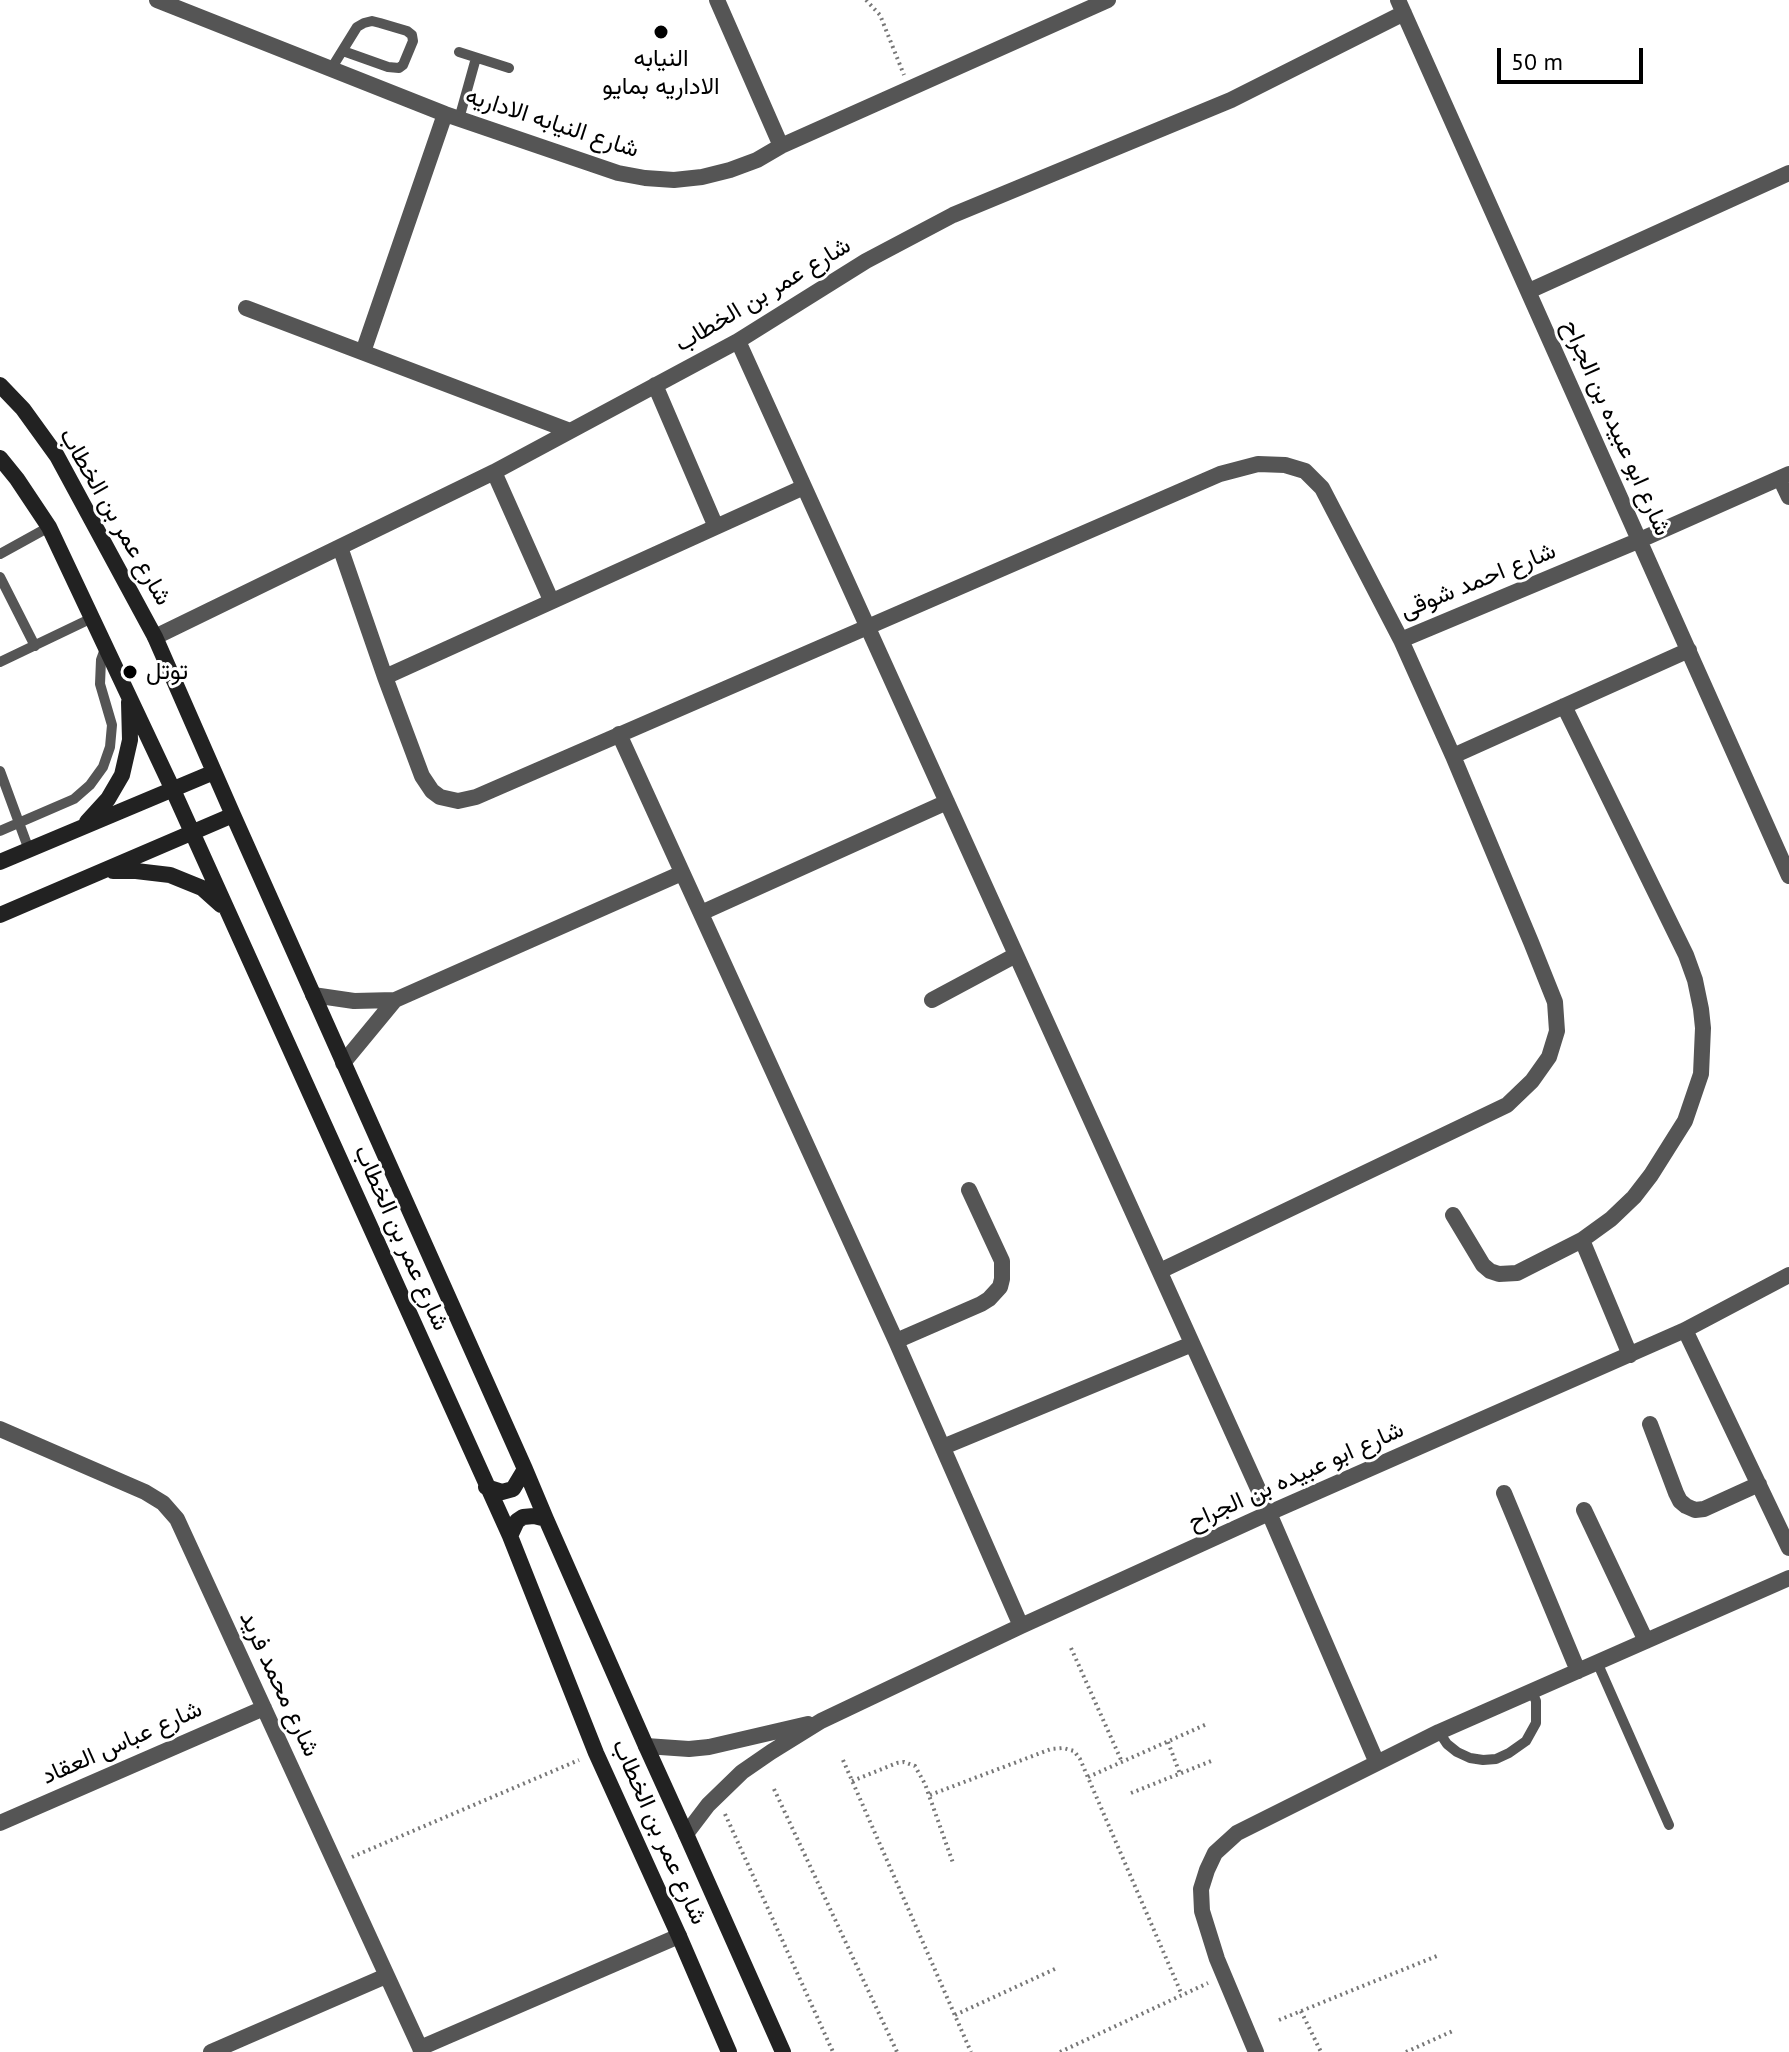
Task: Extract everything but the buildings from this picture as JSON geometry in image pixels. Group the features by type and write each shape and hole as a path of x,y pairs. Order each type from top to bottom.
{"street":[{"name":"شارع النيابه الاداريه","path":"157,0 452,117 618,173 674,180 702,177 743,165 1108,0"},
{"path":"717,0 781,146"},
{"name":"شارع ابو عبيده بن الجراح","path":"1401,6 1789,876"},
{"name":"شارع عمر بن الخطاب","path":"155,637 494,472 738,341 866,261 953,215 1231,100 1401,6"},
{"path":"363,352 452,117"},
{"path":"1529,291 1789,173"},
{"path":"246,308 570,431"},
{"path":"738,341 1269,1513 1377,1763"},
{"name":"شارع عمر بن الخطاب","path":"0,385 23,409 57,456 155,637 783,2052"},
{"path":"655,385 716,527"},
{"name":"شارع عمر بن الخطاب","path":"0,458 49,527 173,790 510,1536 596,1753 729,2052"},
{"name":"شارع احمد شوقى","path":"340,547 426,784 449,800 467,800 1220,474 1258,464 1285,465 1305,471 1322,488 1401,640 1785,476"},
{"path":"494,472 551,600"},
{"path":"1785,476 1789,497"},
{"path":"385,677 804,487"},
{"path":"1160,1271 1507,1105 1532,1081 1549,1057 1557,1031 1555,1002 1453,756 1401,640"},
{"path":"1453,756 1689,650"},
{"path":"81,828 108,799 122,775 130,740 129,697"},
{"path":"1453,1215 1483,1265 1499,1274 1517,1273 1582,1240 1611,1219 1651,1175 1685,1121 1701,1074 1703,1028 1695,980 1686,955 1564,706"},
{"path":"619,734 896,1341 1021,1626"},
{"path":"0,862 214,772"},
{"path":"701,913 947,802"},
{"path":"0,915 233,815"},
{"path":"104,871 170,875 202,888 227,911"},
{"path":"313,995 354,1001 395,1000 682,873"},
{"path":"932,1000 1016,955"},
{"path":"343,1063 395,1000"},
{"path":"896,1341 981,1304 1000,1287 1002,1261 969,1190"},
{"path":"1582,1240 1630,1355"},
{"name":"شارع ابو عبيده بن الجراح","path":"686,1834 716,1796 742,1772 821,1721 1269,1513 1685,1330 1789,1275"},
{"path":"1685,1330 1789,1548"},
{"path":"943,1447 1192,1344"},
{"path":"1650,1424 1676,1493 1686,1506 1695,1510 1704,1509 1759,1484"},
{"name":"شارع محمد فريد","path":"0,1429 145,1492 163,1503 177,1519 421,2050"},
{"path":"486,1487 502,1492 513,1489 525,1469"},
{"path":"1504,1493 1578,1671"},
{"path":"1584,1510 1646,1641"},
{"path":"510,1536 517,1521 523,1517 546,1519"},
{"path":"1256,2052 1202,1911 1201,1889 1207,1870 1215,1853 1237,1833 1439,1732 1789,1578"},
{"name":"شارع عباس العقاد","path":"0,1823 264,1708"},
{"name":"شارع ابو عبيده بن الجراح","path":"646,1746 709,1747 821,1721"},
{"path":"421,2050 679,1936"},
{"path":"211,2052 386,1976"}],"lane":[{"path":"331,69 357,27 364,23 372,21 412,35 413,41 399,68 343,51"},
{"path":"459,52 509,68"},
{"path":"452,117 476,58"},
{"path":"0,554 49,527"},
{"path":"0,577 35,646"},
{"path":"0,662 92,618"},
{"path":"0,831 74,799 90,785 103,767 110,747 112,725 100,684 101,660 106,646"},
{"path":"0,771 29,850"},
{"path":"1597,1662 1669,1825"},
{"path":"1439,1732 1457,1752 1470,1758 1496,1759 1526,1741 1536,1723 1536,1701 1532,1692"}],"path":[{"path":"866,0 880,15 910,88"},
{"path":"1071,1648 1122,1762"},
{"path":"1088,1777 1207,1724"},
{"path":"1167,1741 1180,1774"},
{"path":"930,1795 1051,1749 1074,1751 1182,1995"},
{"path":"335,1864 596,1753"},
{"path":"843,1760 971,2052"},
{"path":"1131,1793 1214,1760"},
{"path":"852,1781 897,1763 915,1766 930,1795 953,1863"},
{"path":"774,1789 897,2052"},
{"path":"716,1796 833,2052"},
{"path":"1279,2020 1437,1956"},
{"path":"955,2015 1057,1968"},
{"path":"1060,2052 1225,1975"},
{"path":"1301,2011 1321,2052"},
{"path":"1406,2052 1455,2030"}],"place":[{"name":"النيابه الاداريه بمايو","path":"661,32"},
{"name":"توتل","path":"130,672"}]}
